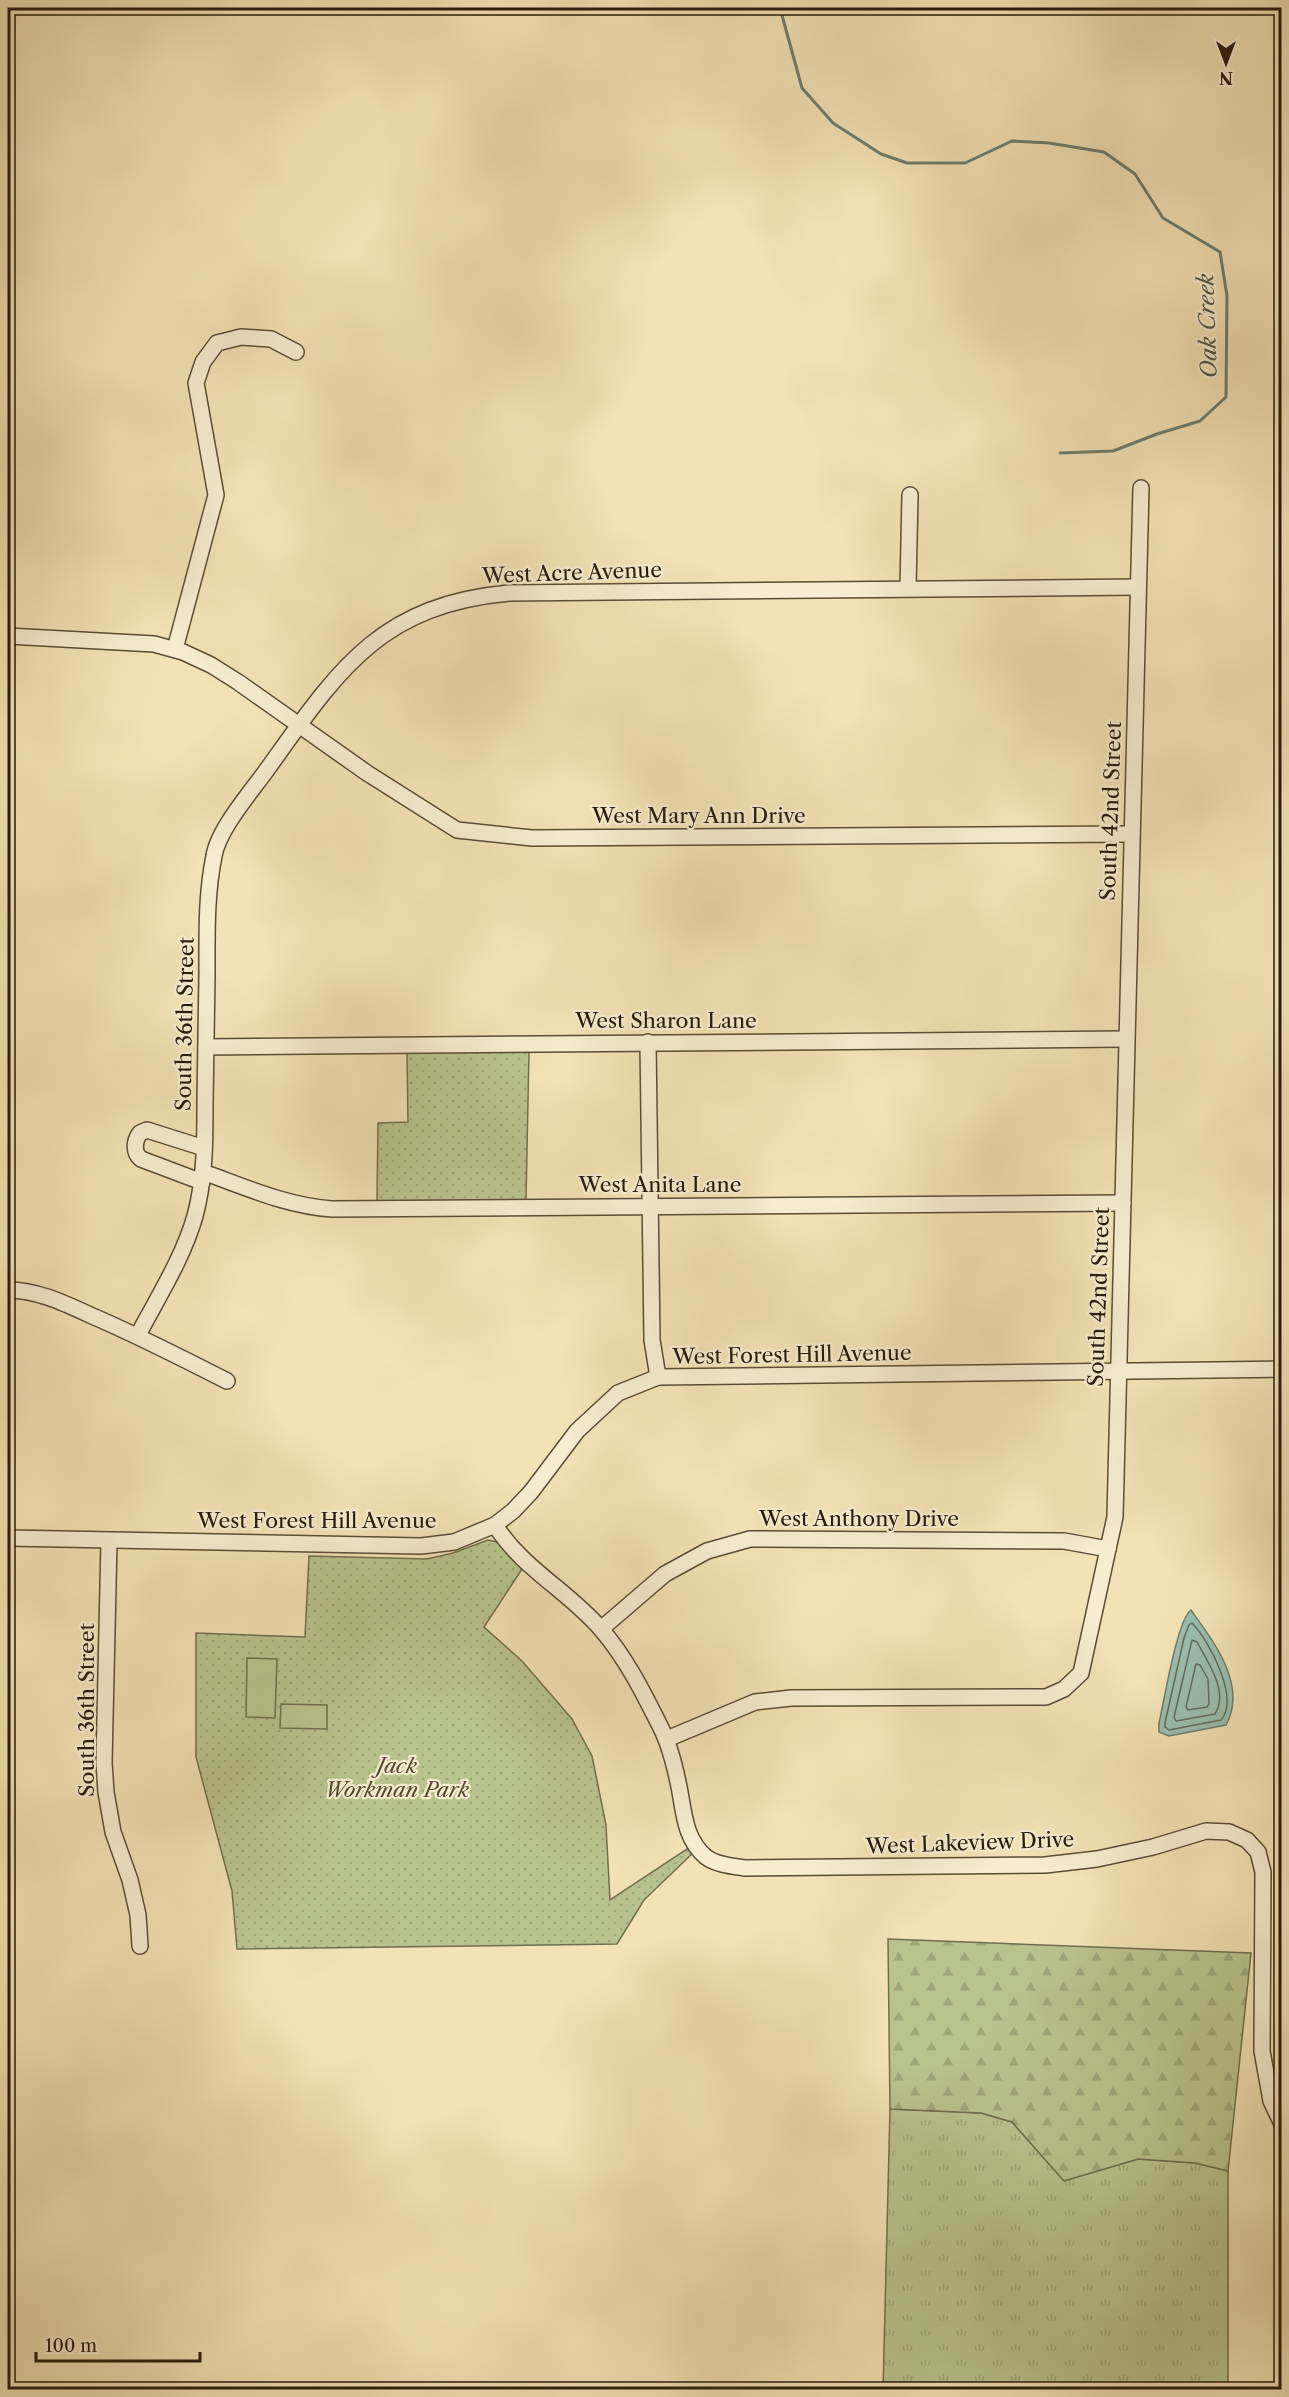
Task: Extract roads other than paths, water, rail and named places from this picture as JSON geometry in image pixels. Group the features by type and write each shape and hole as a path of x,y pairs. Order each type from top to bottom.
{"street":[{"path":"175,649 216,495 196,383 203,362 217,343 241,338 271,339 296,352"},
{"name":"South 42nd Street","path":"667,1739 755,1702 791,1698 1046,1697 1064,1689 1081,1673 1115,1517 1141,488"},
{"path":"908,588 910,495"},
{"name":"West Acre Avenue","path":"299,725 363,649 395,626 460,599 509,592 1138,587"},
{"path":"8,636 133,643 175,649 211,665 299,725"},
{"name":"West Mary Ann Drive","path":"299,725 401,796 458,830 532,838 1132,834"},
{"name":"South 36th Street","path":"138,1335 184,1247 195,1217 202,1177 207,907 214,853 232,818 299,725"},
{"name":"West Sharon Lane","path":"206,1047 1126,1039"},
{"path":"648,1042 652,1340 658,1377"},
{"name":"West Anita Lane","path":"204,1148 147,1130 140,1133 136,1143 136,1153 141,1159 282,1200 323,1209 1123,1203"},
{"path":"8,1290 27,1292 57,1300 138,1335 227,1381"},
{"name":"West Forest Hill Avenue","path":"8,1538 421,1546 454,1542 495,1525 513,1511 531,1492 577,1431 618,1393 658,1377 1281,1369"},
{"path":"495,1525 505,1542 523,1561 563,1593 601,1629 635,1676 667,1739"},
{"name":"West Anthony Drive","path":"601,1629 665,1574 707,1551 750,1539 1064,1541 1108,1549"},
{"name":"South 36th Street","path":"110,1541 104,1763 106,1792 113,1832 130,1880 138,1915 140,1946"},
{"name":"West Lakeview Drive","path":"667,1739 688,1832 707,1857 721,1864 745,1869 1045,1865 1097,1859 1153,1847 1206,1831 1229,1832 1247,1840 1257,1852 1263,1872 1262,2051 1271,2101 1281,2124"}],"water":[{"path":"1191,1610 1218,1649 1225,1664 1233,1695 1232,1710 1226,1725 1169,1736 1159,1732 1159,1723 1176,1645 1186,1617"}],"waterway":[{"name":"Oak Creek","path":"780,8 802,88 833,123 881,154 907,163 965,163 1012,141 1049,143 1104,152 1135,174 1163,218 1220,252 1227,296 1226,397 1200,421 1113,451 1060,453"}],"park label":[{"name":"Jack Workman Park","path":"397,1778"}]}
